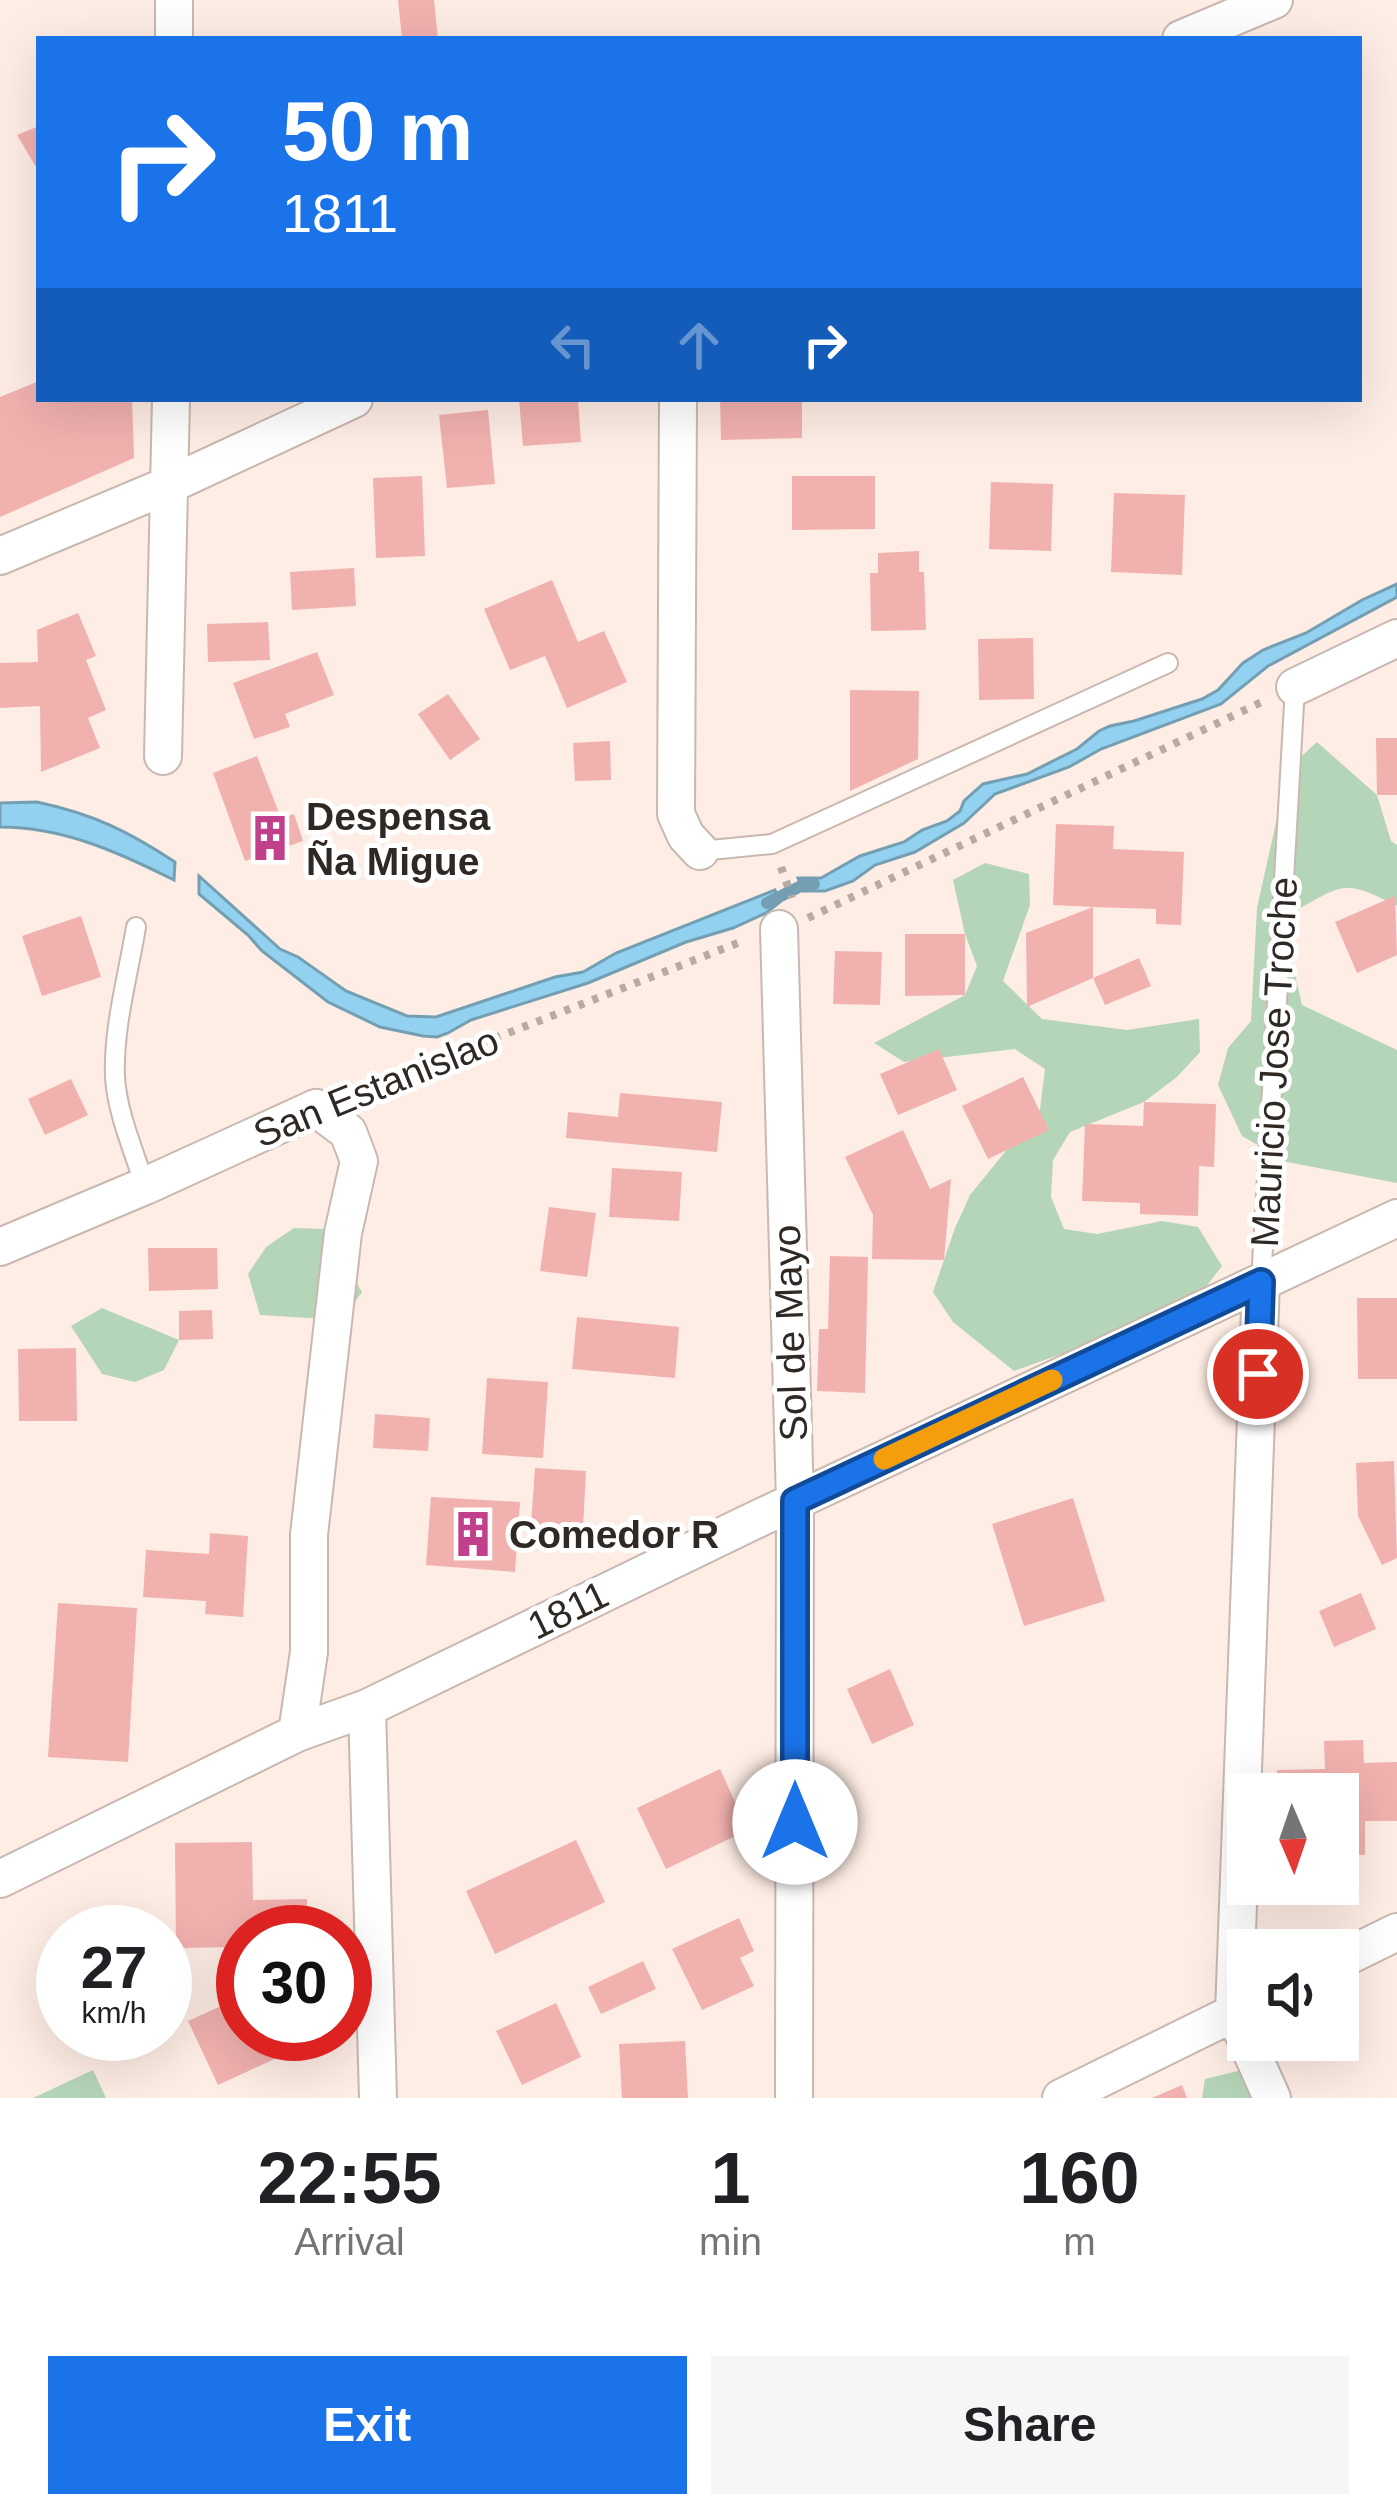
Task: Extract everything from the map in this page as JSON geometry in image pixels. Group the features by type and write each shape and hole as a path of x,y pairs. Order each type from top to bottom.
{"street":[{"path":"174,0 174,36"},
{"path":"1188,36 1274,0"},
{"path":"163,756 171,402"},
{"path":"0,556 348,402"},
{"path":"678,402 676,814 700,851"},
{"path":"1295,687 1397,638"},
{"name":"Sol de Mayo","path":"781,923 795,1501 794,2098"},
{"path":"297,1733 309,1652 309,1535 343,1233 359,1161 348,1132 316,1108"},
{"name":"San Estanislao","path":"0,1247 316,1108"},
{"name":"1811","path":"0,1879 297,1733 367,1708 1397,1219"},
{"name":"Mauricio Jose Troche","path":"1243,1929 1261,1282"},
{"path":"367,1708 378,2098"},
{"path":"1359,1951 1397,1932"},
{"path":"1060,2098 1227,2017"},
{"path":"1259,2061 1272,2098"}],"lane":[{"path":"700,851 772,844 1168,663"},
{"name":"Mauricio Jose Troche","path":"1261,1282 1295,687"},
{"path":"136,927 116,1043 115,1078 145,1186"}],"path":[{"name":"San Estanislao","path":"316,1108 781,923 1295,687"},
{"path":"772,844 781,923"}],"green space":[{"path":"1317,742 1377,795 1391,841 1397,845 1397,906 1357,889 1337,890 1299,909 1289,948 1302,1005 1397,1050 1397,1183 1287,1162 1242,1136 1218,1085 1228,1048 1251,1021 1257,908 1281,800 1292,765"},
{"path":"985,863 1029,874 1030,905 1003,981 1042,1019 1127,1030 1199,1019 1200,1052 1177,1077 1144,1102 1070,1132 1053,1160 1051,1197 1064,1229 1097,1234 1162,1221 1198,1227 1222,1266 1198,1297 1171,1315 1014,1371 953,1322 933,1292 970,1195 1040,1109 1045,1069 1015,1049 904,1062 874,1043 965,995 977,966 953,880"},
{"path":"294,1228 325,1229 362,1292 342,1320 260,1315 248,1274 266,1247"},
{"path":"102,1308 179,1340 164,1370 135,1382 102,1374 71,1326"},
{"path":"1250,2068 1264,2098 1202,2098 1205,2079"},
{"path":"93,2070 106,2098 33,2098"}],"water":[{"path":"1397,584 1397,597 1268,666 1221,704 995,794 964,823 915,852 875,865 853,881 825,891 803,891 798,878 821,878 860,856 904,842 947,821 983,784 1027,774 1110,726 1202,699 1263,650 1306,633"},
{"path":"37,802 93,818 141,841 175,862 174,880 68,836 0,827 0,803"},
{"path":"199,876 280,949 346,991 407,1016 436,1017 583,972 616,953 775,890 780,902 733,928 588,983 471,1020 437,1037 380,1027 328,1002 199,894"}],"building":[{"path":"398,0 434,0 438,36 402,36"},
{"path":"36,127 36,167 17,135"},
{"path":"36,382 36,402 132,402 134,458 0,517 0,397"},
{"path":"519,402 578,402 581,442 523,446"},
{"path":"720,402 802,402 802,438 721,440"},
{"path":"488,410 495,484 447,488 439,415"},
{"path":"422,476 425,556 376,558 373,478"},
{"path":"792,476 875,476 875,529 792,530"},
{"path":"991,482 1053,484 1051,551 989,549"},
{"path":"1114,493 1185,495 1182,575 1111,572"},
{"path":"919,551 926,630 871,631 870,573 878,573 878,553"},
{"path":"354,568 356,606 292,610 290,572"},
{"path":"552,580 578,642 604,631 627,682 567,708 545,656 510,670 484,609"},
{"path":"78,613 96,656 86,660 106,710 88,718 100,748 41,772 40,706 0,708 0,663 38,662 37,630"},
{"path":"268,622 270,660 208,662 207,624"},
{"path":"1033,638 1034,699 979,700 978,639"},
{"path":"317,652 334,695 285,714 290,727 254,739 233,683"},
{"path":"850,690 919,691 918,759 850,791"},
{"path":"448,694 480,739 450,760 418,714"},
{"path":"1376,738 1397,738 1397,795 1377,795"},
{"path":"610,741 611,780 575,781 573,743"},
{"path":"257,756 281,818 294,814 303,841 245,861 213,773"},
{"path":"1056,824 1114,826 1113,849 1184,852 1181,925 1156,924 1156,909 1053,905"},
{"path":"1395,896 1397,955 1357,973 1335,922"},
{"path":"1093,907 1093,978 1027,1007 1026,933"},
{"path":"81,916 101,977 42,996 22,936"},
{"path":"905,934 965,934 965,995 905,996"},
{"path":"835,951 882,952 880,1005 833,1004"},
{"path":"1139,958 1151,986 1105,1005 1093,978"},
{"path":"939,1049 957,1090 898,1115 880,1074"},
{"path":"1023,1077 1049,1130 988,1159 962,1106"},
{"path":"71,1079 88,1115 45,1135 28,1099"},
{"path":"620,1093 722,1102 717,1152 566,1138 568,1112 618,1117"},
{"path":"1144,1102 1216,1104 1214,1167 1199,1166 1198,1216 1140,1214 1140,1203 1082,1201 1085,1124 1143,1126"},
{"path":"903,1130 930,1189 951,1179 944,1260 872,1259 873,1215 845,1157"},
{"path":"612,1168 682,1172 679,1221 609,1217"},
{"path":"549,1207 596,1213 587,1277 540,1271"},
{"path":"148,1248 217,1248 218,1289 149,1291"},
{"path":"830,1256 868,1257 865,1393 817,1391 819,1329 828,1329"},
{"path":"1357,1298 1397,1298 1397,1379 1358,1379"},
{"path":"212,1310 213,1339 179,1340 179,1311"},
{"path":"577,1317 679,1327 675,1378 572,1369"},
{"path":"76,1348 77,1421 19,1421 18,1349"},
{"path":"487,1378 548,1382 543,1458 482,1454"},
{"path":"375,1414 430,1418 428,1451 373,1448"},
{"path":"1394,1461 1397,1558 1382,1565 1358,1516 1356,1463"},
{"path":"535,1468 586,1471 583,1527 531,1524"},
{"name":"Comedor R","path":"431,1497 520,1502 515,1572 426,1565"},
{"path":"1073,1498 1105,1601 1024,1626 992,1524"},
{"path":"210,1533 248,1536 243,1617 205,1614 206,1601 143,1597 146,1550 209,1554"},
{"path":"1361,1593 1376,1629 1334,1647 1319,1611"},
{"path":"58,1603 137,1608 128,1762 48,1757"},
{"path":"890,1669 914,1725 872,1744 847,1689"},
{"path":"1363,1740 1364,1763 1397,1762 1397,1821 1365,1821 1365,1855 1359,1855 1359,1773 1277,1773 1325,1769 1324,1741"},
{"path":"720,1769 748,1830 666,1869 637,1808"},
{"path":"576,1840 605,1902 495,1954 466,1891"},
{"path":"252,1842 253,1900 307,1899 307,1905 216,1905 216,1947 192,1948 192,1905 176,1905 175,1843"},
{"path":"739,1918 754,1951 740,1958 754,1986 702,2010 672,1949"},
{"path":"643,1961 656,1989 601,2014 588,1987"},
{"path":"556,2003 581,2057 522,2085 496,2031"},
{"path":"216,2008 216,2061 270,2061 218,2085 192,2030 192,2019"},
{"path":"685,2041 688,2098 622,2098 619,2044"},
{"path":"1182,2085 1187,2098 1152,2098"}],"waterway":[{"path":"767,903 814,884"}],"slow traffic":[{"path":"884,1459 1052,1380"}],"place":[{"name":"Despensa Ña Migue","path":"270,838"},
{"name":"Comedor R","path":"473,1534"}],"route":[{"path":"795,1822 795,1501 1261,1282 1258,1374"}]}
